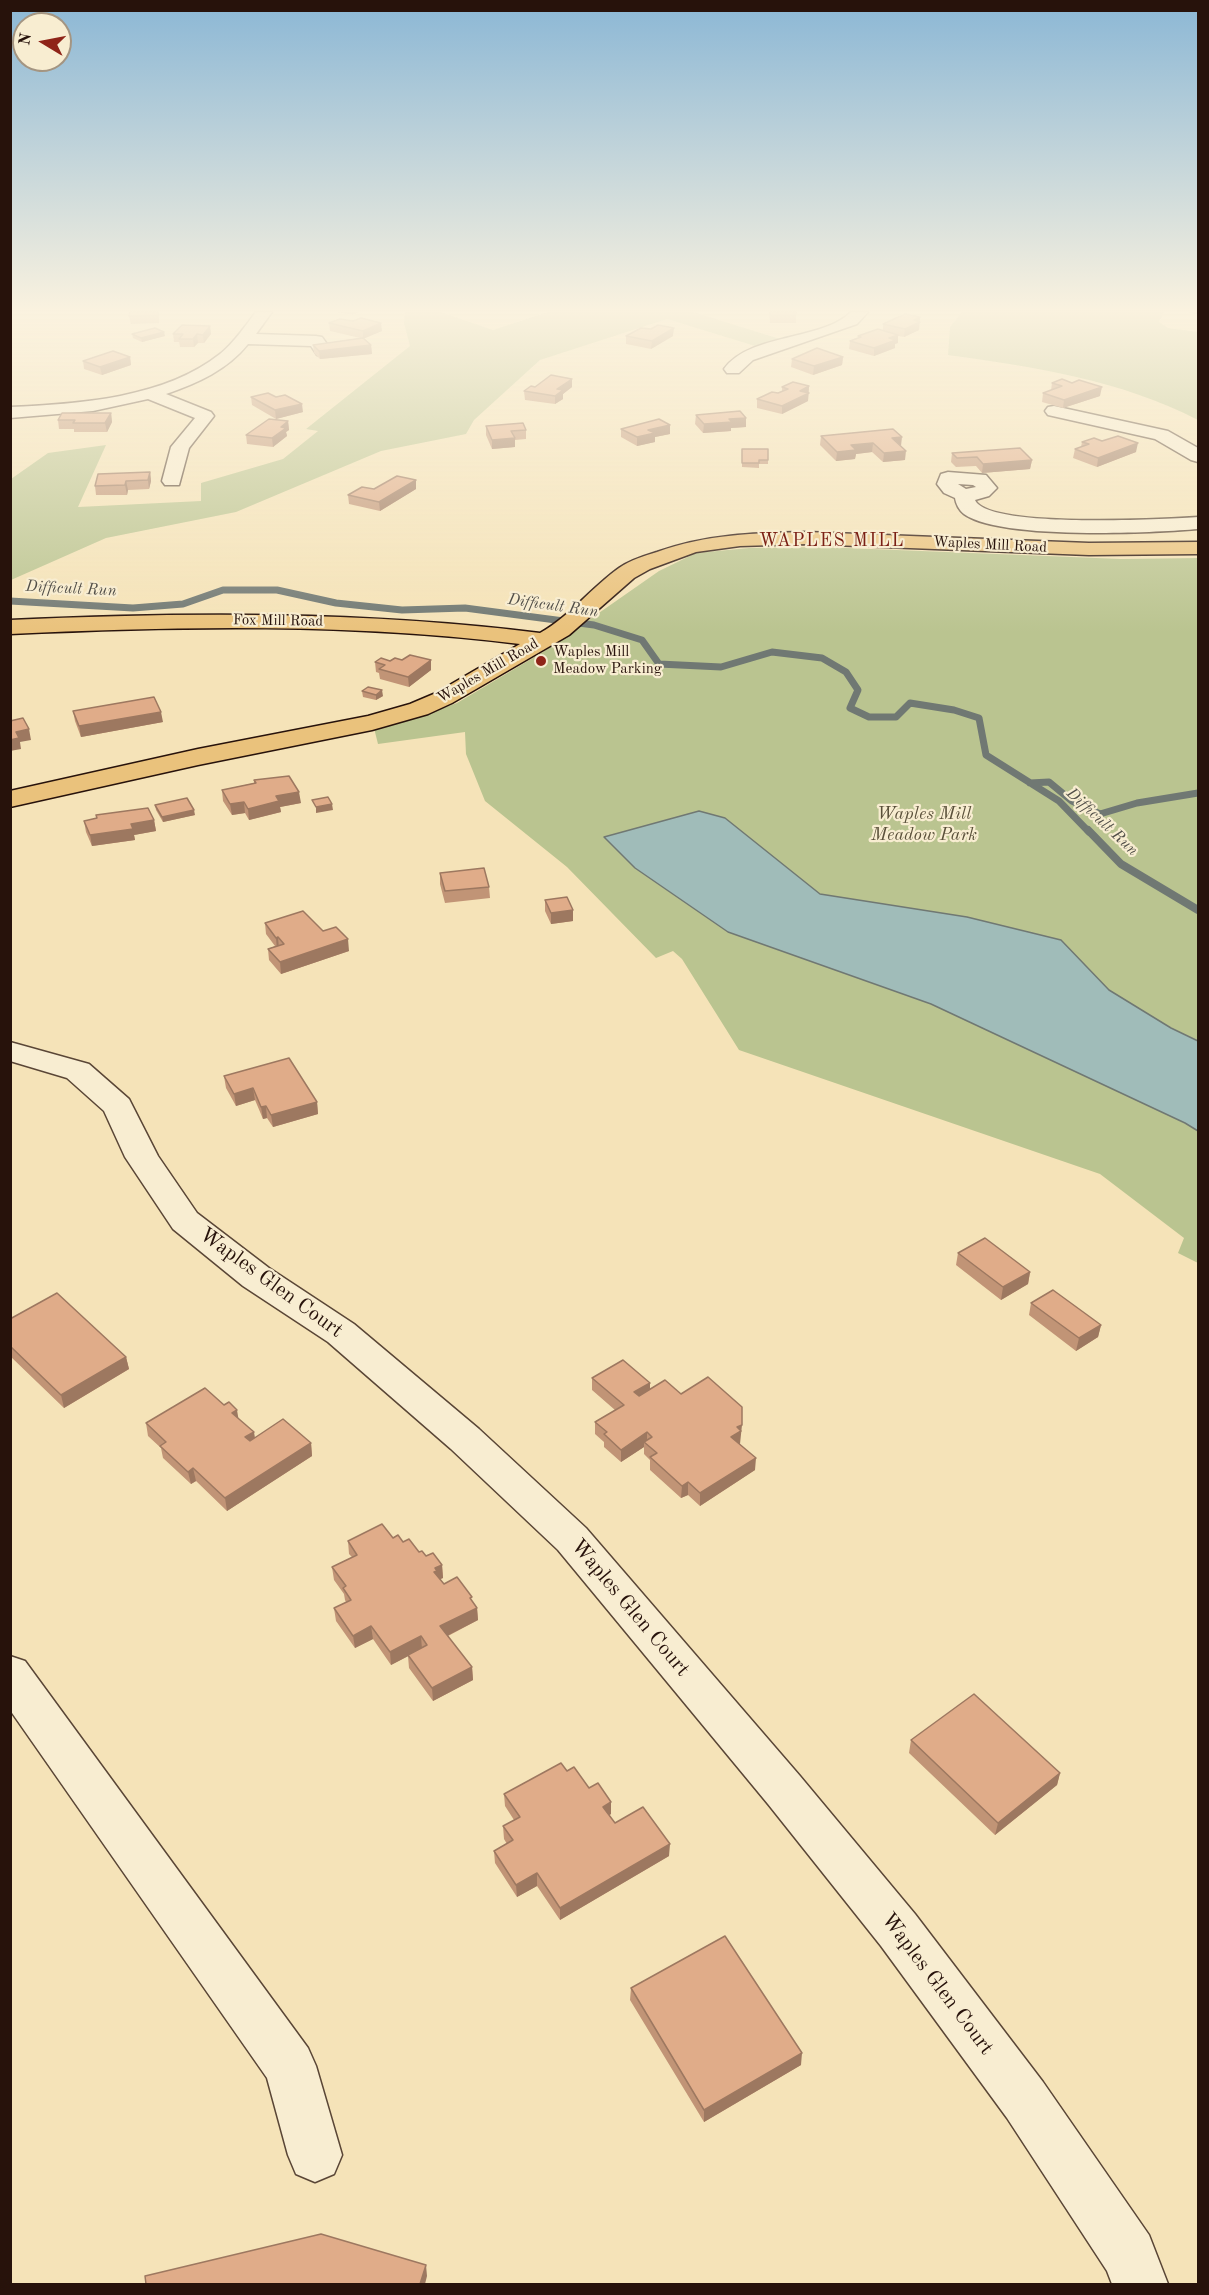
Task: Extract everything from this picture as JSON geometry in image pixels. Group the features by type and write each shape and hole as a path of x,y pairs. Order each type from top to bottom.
{"main road":[{"name":"Waples Mill Road","path":"10,799 198,757 394,717 444,698 552,635 581,614 626,573 642,564 692,546 731,541 807,537 1089,549 1198,548"},
{"name":"Fox Mill Road","path":"10,627 196,620 281,620 428,626 552,635"}],"street":[{"path":"172,481 180,447 204,419"},
{"path":"1090,419 1161,435 1198,456"},
{"path":"964,495 966,506 972,510 997,518 1019,521 1084,525 1198,523"},
{"name":"Waples Glen Court","path":"10,1051 78,1071 118,1106 142,1158 185,1221 256,1277 341,1333 465,1439 572,1539 784,1790 898,1930 1025,2100 1128,2255 1140,2284"},
{"path":"10,1674 290,2066 315,2155"}],"green space":[{"path":"318,419 475,419 466,434 381,451 236,512 106,538 11,580 11,479 48,453 106,445 78,507 201,501 201,483 283,459 318,431 306,429"},
{"name":"Waples Mill Meadow Park","path":"822,547 1121,559 1198,558 1198,1263 1178,1253 1184,1238 1100,1174 739,1050 682,959 673,951 656,958 567,867 485,801 466,754 465,732 378,744 374,728 418,717 457,703 543,652 659,571 696,553 749,548"}],"water":[{"path":"699,811 725,818 820,894 967,917 1061,940 1109,990 1171,1028 1198,1041 1198,1131 931,1004 728,932 635,868 604,837"}],"building":[{"path":"107,419 105,423 73,423 75,420 58,420"},
{"path":"269,419 288,421 281,427 286,428 272,438 246,435"},
{"path":"659,419 670,425 648,430 655,433 637,437 621,429"},
{"path":"700,419 729,419 732,422 704,424"},
{"path":"523,423 526,430 511,431 515,438 492,440 486,426"},
{"path":"893,429 902,437 892,438 906,451 884,453 873,443 851,445 856,450 837,452 821,436"},
{"path":"1118,436 1138,443 1098,458 1075,449 1089,444 1082,442 1094,438 1102,441"},
{"path":"1020,448 1032,460 983,464 977,457 957,458 952,453"},
{"path":"742,449 768,449 768,460 759,460 759,463 742,463"},
{"path":"150,472 148,480 126,481 125,485 95,486 98,474"},
{"path":"397,476 416,480 379,502 348,495 362,487 374,489"},
{"path":"410,655 431,660 408,677 379,669 385,665 375,662 381,658 390,661 395,658 402,660"},
{"path":"368,687 382,690 376,695 362,691"},
{"path":"154,697 161,712 79,726 73,711"},
{"path":"23,718 29,729 16,732 19,738 10,740 10,721"},
{"path":"289,776 299,792 276,796 279,801 248,809 244,802 230,804 222,790 256,783 254,780"},
{"path":"328,797 332,804 316,807 312,800"},
{"path":"187,798 194,810 162,817 155,805"},
{"path":"148,808 154,820 131,824 133,829 90,835 84,821 97,818 96,815"},
{"path":"484,868 489,887 445,891 440,873"},
{"path":"567,897 573,910 551,913 545,900"},
{"path":"303,911 323,931 336,927 348,939 280,962 268,949 284,944 278,937 276,938 265,923"},
{"path":"289,1058 317,1102 271,1115 266,1106 261,1107 253,1088 234,1094 224,1076"},
{"path":"985,1238 1030,1272 1003,1287 958,1253"},
{"path":"1053,1290 1101,1325 1079,1338 1031,1303"},
{"path":"57,1293 126,1357 61,1395 10,1346 10,1319"},
{"path":"623,1360 650,1383 634,1392 639,1396 665,1380 681,1394 708,1377 742,1407 742,1425 737,1427 741,1431 731,1437 756,1458 700,1493 688,1482 682,1486 650,1457 657,1453 644,1442 652,1437 647,1432 621,1450 604,1434 607,1432 595,1422 624,1405 592,1378"},
{"path":"205,1388 224,1405 229,1402 237,1410 232,1413 254,1432 245,1437 250,1441 283,1419 311,1443 225,1498 193,1468 188,1472 160,1446 166,1442 146,1423"},
{"path":"382,1524 393,1538 398,1535 403,1542 409,1539 419,1552 422,1551 426,1556 433,1553 442,1565 435,1568 437,1571 434,1572 444,1584 457,1577 477,1608 440,1626 472,1667 432,1688 408,1655 427,1645 421,1636 390,1652 371,1626 353,1636 334,1608 351,1600 343,1588 346,1586 332,1567 357,1555 348,1541"},
{"path":"974,1694 1060,1773 998,1823 911,1740"},
{"path":"561,1763 567,1771 574,1767 589,1788 598,1783 611,1802 603,1807 615,1823 643,1807 670,1844 560,1908 537,1873 516,1885 494,1851 513,1840 503,1826 520,1817 504,1794"},
{"path":"725,1936 802,2053 704,2110 631,1988"},
{"path":"321,2234 426,2265 420,2284 146,2284 145,2276"}],"waterway":[{"name":"Difficult Run","path":"10,601 133,608 183,604 223,590 277,590 336,603 402,610 465,608 594,625 642,640 659,664 721,667 772,652 822,658 846,672 858,690 850,708 869,717 896,717 910,703 954,710 979,718 986,755 1030,783"},
{"path":"1030,783 1049,782 1072,801 1100,814 1137,803 1198,793"},
{"name":"Difficult Run","path":"1030,783 1059,801 1089,832"},
{"name":"Difficult Run","path":"1088,830 1121,864 1198,910"}],"place":[{"name":"Waples Mill Meadow Parking","path":"541,661"}],"district":[{"name":"WAPLES MILL","path":"832,541"}]}
